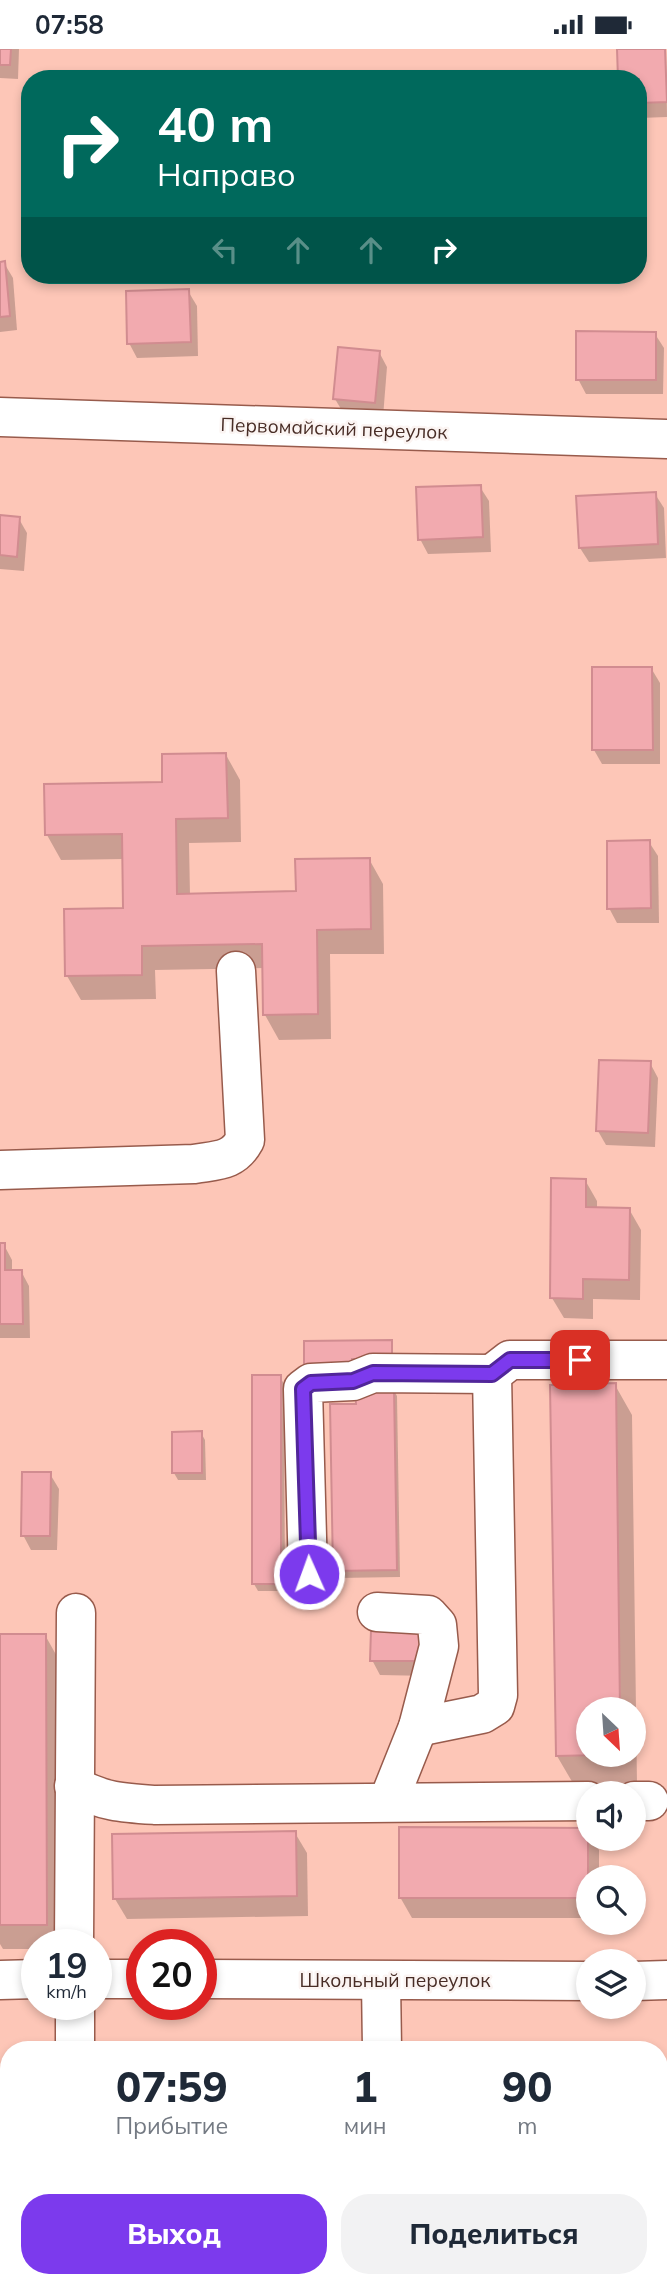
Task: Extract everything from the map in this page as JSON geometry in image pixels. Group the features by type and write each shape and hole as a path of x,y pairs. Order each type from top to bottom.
{"street":[{"name":"Первомайский переулок","path":"0,417 667,439"},
{"path":"0,1170 194,1164 223,1159 238,1152 245,1140 236,971"},
{"path":"309,1574 303,1389 311,1383 353,1381 373,1373 492,1374 510,1360 667,1360"},
{"path":"418,1727 482,1714 495,1706 498,1695 492,1374"},
{"path":"377,1612 428,1615 437,1625 439,1646 418,1727 388,1802"},
{"path":"74,1929 76,1613"},
{"path":"74,1786 94,1797 122,1803 155,1805 576,1801"},
{"path":"0,1980 21,1979"},
{"name":"Школьный переулок","path":"217,1979 576,1981"},
{"path":"646,1981 667,1980"},
{"path":"381,1981 382,2041"},
{"path":"75,2020 75,2041"}],"building":[{"path":"0,49 11,49 10,65 0,65"},
{"path":"617,49 665,49 667,102 647,103 647,70 618,70"},
{"path":"5,261 10,316 0,317 0,262"},
{"path":"189,289 191,342 127,344 126,291"},
{"path":"576,331 656,332 656,380 576,380"},
{"path":"338,347 380,351 375,403 333,399"},
{"path":"481,485 483,537 418,540 416,487"},
{"path":"656,492 658,544 579,548 576,496"},
{"path":"0,515 20,517 17,557 0,555"},
{"path":"592,667 652,667 653,750 592,750"},
{"path":"226,753 228,818 176,819 177,894 296,891 295,859 370,858 371,929 317,930 318,1014 263,1015 262,944 142,946 142,975 65,976 64,909 123,908 122,834 45,835 44,784 162,782 162,754"},
{"path":"650,840 651,908 607,909 607,841"},
{"path":"599,1060 651,1061 648,1133 596,1131"},
{"path":"551,1178 586,1179 586,1207 630,1208 629,1280 583,1279 583,1299 550,1298"},
{"path":"0,1243 5,1243 5,1270 22,1270 23,1324 0,1324"},
{"path":"392,1340 392,1359 352,1359 353,1371 304,1371 304,1341"},
{"path":"252,1375 281,1375 281,1584 252,1584"},
{"path":"616,1383 620,1697 576,1697 576,1756 556,1756 550,1385"},
{"path":"355,1388 394,1388 397,1570 333,1571 330,1404 356,1404"},
{"path":"202,1431 202,1473 172,1473 172,1432"},
{"path":"22,1472 51,1472 50,1536 21,1536"},
{"path":"371,1630 421,1630 421,1661 370,1661"},
{"path":"0,1634 46,1634 47,1925 0,1925"},
{"path":"399,1827 576,1828 576,1851 588,1851 588,1865 576,1865 576,1898 399,1898"},
{"path":"296,1831 297,1896 113,1899 112,1834"}],"route":[{"path":"309,1574 303,1389 306,1385 353,1381 373,1373 492,1374 510,1360 580,1360"}]}
